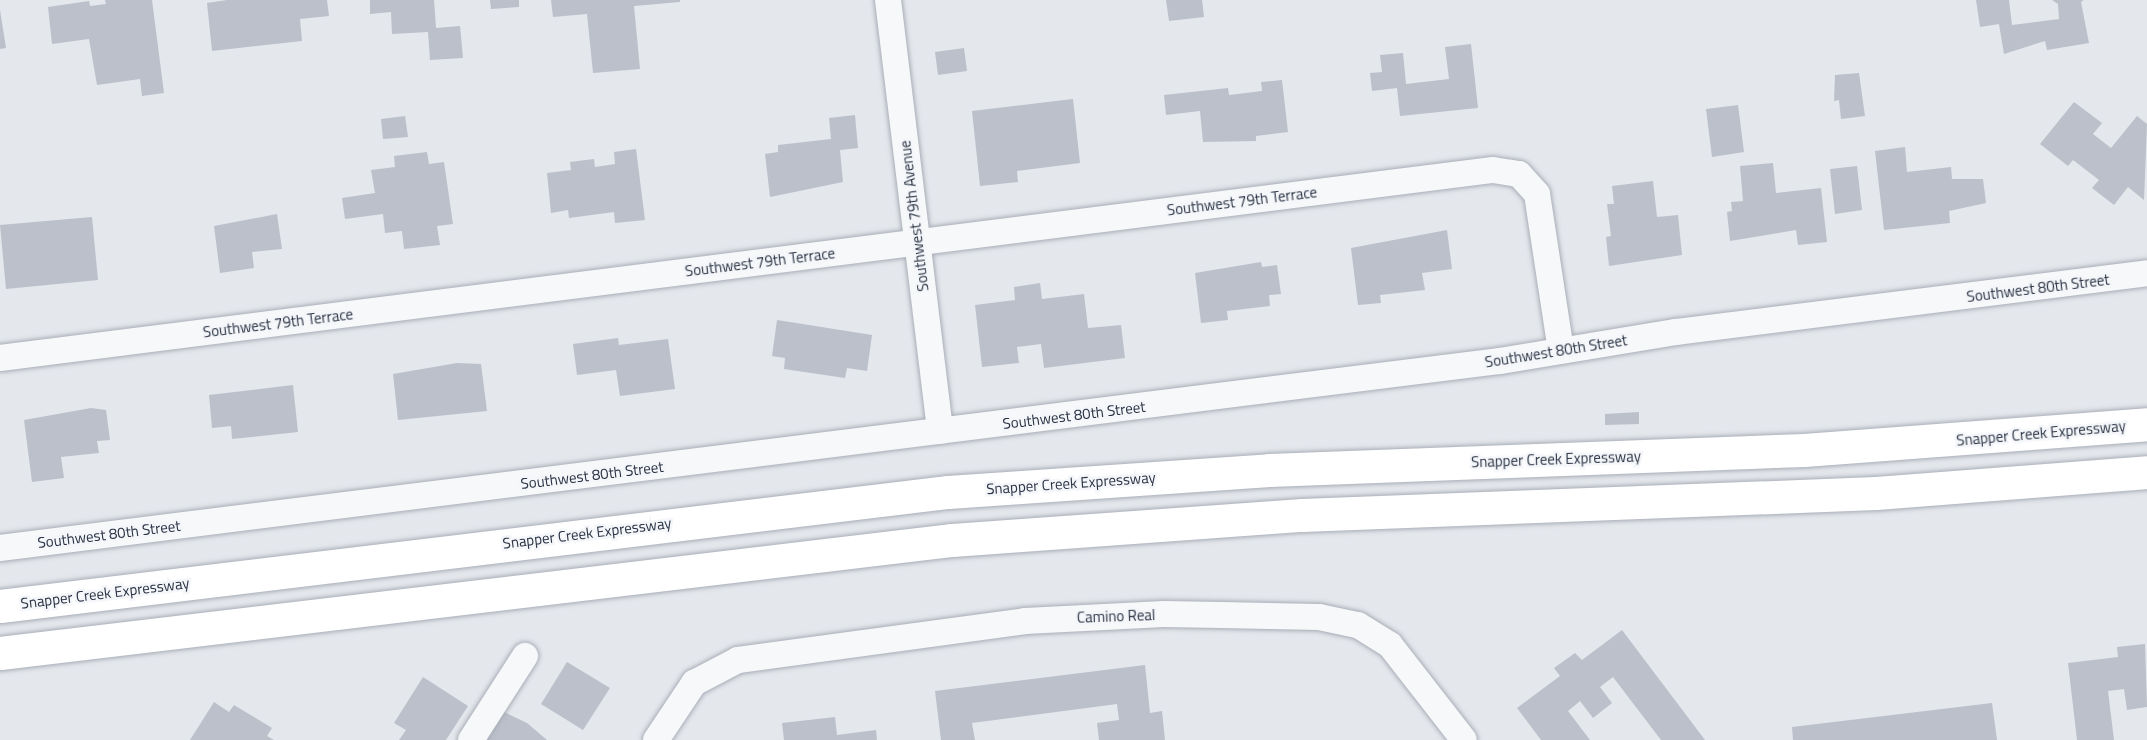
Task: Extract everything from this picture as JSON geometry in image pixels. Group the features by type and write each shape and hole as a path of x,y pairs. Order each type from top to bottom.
{"highway":[{"name":"Snapper Creek Expressway","path":"0,606 948,492 1269,470 1815,449 2147,424"},
{"path":"0,653 952,540 1302,515 1805,497 2147,472"}],"street":[{"name":"Southwest 79th Avenue","path":"888,0 940,432"},
{"name":"Southwest 79th Terrace","path":"0,358 1484,170 1520,174 1535,188 1542,208 1561,350"},
{"name":"Southwest 80th Street","path":"0,548 940,432 2147,273"},
{"name":"Camino Real","path":"656,740 686,691 720,667 758,655 1077,616 1319,617 1358,625 1390,645 1464,740"},
{"path":"471,740 525,656"}],"building":[{"path":"105,0 152,0 164,93 142,96 140,79 97,85 89,39 52,44 48,7 89,1 90,6 106,4"},
{"path":"227,0 327,0 329,16 300,19 302,41 212,51 207,3"},
{"path":"370,0 434,0 436,28 460,26 463,58 430,60 428,32 392,34 391,12 370,14"},
{"path":"490,0 519,0 519,7 491,9"},
{"path":"551,0 680,0 680,2 634,6 640,69 593,73 587,14 553,17"},
{"path":"1166,0 1202,0 1204,17 1169,21"},
{"path":"1976,0 2009,0 2012,25 2059,19 2058,4 2052,0 2084,0 2081,2 2089,43 2047,50 2045,41 2004,54 1999,24 1980,27"},
{"path":"0,10 6,48 0,49"},
{"path":"1471,44 1478,108 1400,116 1397,88 1372,91 1370,73 1382,72 1380,55 1403,53 1406,84 1449,79 1445,47"},
{"path":"964,48 967,71 938,75 935,52"},
{"path":"1859,73 1865,116 1841,119 1839,100 1834,101 1835,75"},
{"path":"1282,80 1288,132 1256,136 1256,141 1203,142 1200,111 1166,115 1164,95 1228,88 1229,95 1262,91 1261,82"},
{"path":"1073,99 1080,163 1017,171 1018,182 980,186 972,111"},
{"path":"2074,102 2102,123 2093,134 2111,148 2137,116 2147,124 2144,200 2128,187 2114,205 2092,188 2099,180 2073,160 2068,166 2040,144"},
{"path":"1738,105 1744,152 1712,157 1706,109"},
{"path":"855,115 858,148 840,150 843,182 770,197 765,154 778,152 778,145 831,139 829,118"},
{"path":"405,116 408,137 383,139 381,119"},
{"path":"1905,147 1907,172 1951,167 1952,179 1983,179 1986,203 1949,211 1950,223 1884,230 1875,151"},
{"path":"636,149 645,220 615,223 614,212 569,218 568,210 551,213 547,173 571,170 570,162 594,159 595,167 615,164 614,152"},
{"path":"427,152 429,164 444,162 453,224 437,226 440,245 404,249 402,231 385,233 383,214 345,219 342,198 375,193 371,170 395,167 394,156"},
{"path":"1773,163 1776,193 1821,188 1827,242 1798,245 1796,230 1730,241 1727,212 1732,211 1731,202 1743,201 1740,166"},
{"path":"1857,166 1862,210 1835,214 1830,169"},
{"path":"1653,181 1657,217 1678,215 1682,255 1609,266 1606,237 1611,236 1607,204 1614,204 1612,186"},
{"path":"277,214 282,249 252,252 254,268 220,273 214,226"},
{"path":"92,217 98,280 6,289 0,225"},
{"path":"1447,230 1452,269 1422,273 1425,290 1380,295 1381,303 1358,305 1351,248"},
{"path":"1261,262 1262,267 1277,265 1281,294 1269,295 1270,306 1227,311 1228,320 1201,323 1195,273"},
{"path":"1040,283 1042,299 1084,294 1088,328 1121,325 1125,358 1044,368 1041,344 1017,347 1019,363 982,367 975,305 1015,300 1014,287"},
{"path":"777,320 872,335 867,371 847,368 845,378 784,369 785,358 772,356"},
{"path":"618,338 619,345 668,339 675,389 620,396 616,370 577,375 573,344"},
{"path":"457,363 481,364 487,411 398,420 393,374"},
{"path":"293,385 298,432 232,439 231,426 212,428 209,395"},
{"path":"91,408 106,410 110,440 97,441 99,453 61,457 64,478 32,482 24,420"},
{"path":"1639,412 1639,424 1605,425 1605,414"},
{"path":"1622,630 1705,740 1661,740 1613,677 1600,687 1612,703 1593,718 1580,701 1568,711 1590,740 1541,740 1517,708 1560,676 1554,668 1575,653 1582,660"},
{"path":"2145,644 2147,707 2127,710 2124,689 2108,691 2114,740 2077,740 2068,663 2118,657 2117,647"},
{"path":"567,662 610,688 583,730 541,704"},
{"path":"1145,665 1150,713 1162,711 1165,740 1099,740 1097,723 1119,720 1117,704 972,723 975,740 941,740 935,691"},
{"path":"423,677 468,706 446,740 399,740 406,730 394,723"},
{"path":"214,702 229,712 234,705 272,728 267,736 274,740 190,740"},
{"path":"1992,703 1997,740 1793,740 1792,727"},
{"path":"504,712 527,723 547,740 486,740"},
{"path":"835,717 837,735 876,730 877,740 784,740 782,723"}]}
